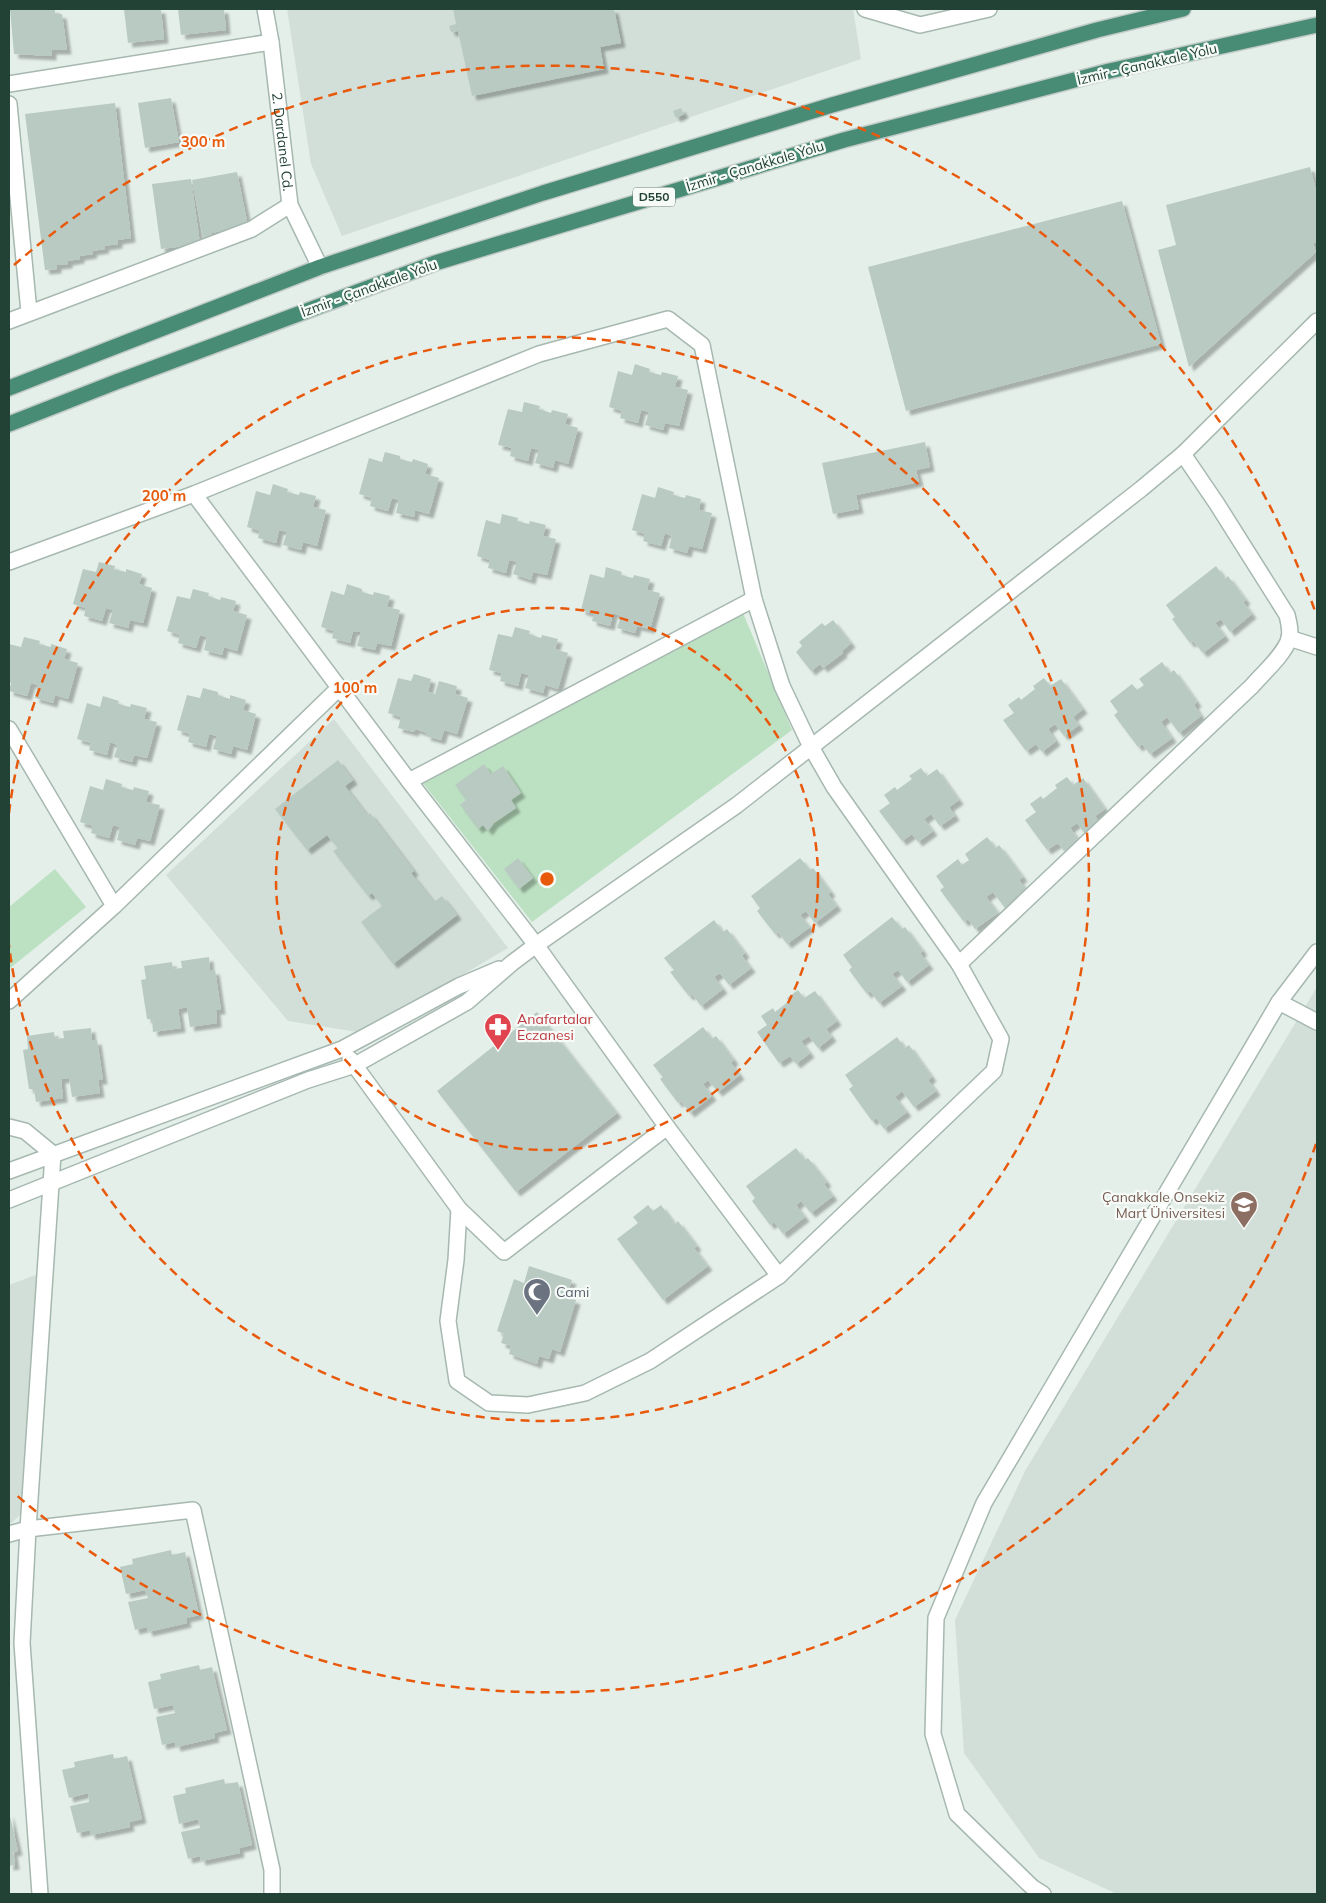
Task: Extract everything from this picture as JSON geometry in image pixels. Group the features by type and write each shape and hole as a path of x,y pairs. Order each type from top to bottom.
{"highway":[{"path":"9,388 320,267 543,193 832,105 1097,30 1183,9"},
{"name":"İzmir - Çanakkale Yolu","path":"9,424 116,382 436,263 844,140 1109,72 1317,26"}],"street":[{"name":"2. Dardanel Cd.","path":"265,9 271,42 290,205 320,267"},
{"path":"865,9 920,25 989,9"},
{"path":"9,84 271,42"},
{"path":"9,104 29,312"},
{"path":"9,320 252,228 290,205"},
{"path":"9,562 194,494 539,354 668,319 702,345 754,599 782,686 811,747 834,787 959,964 1001,1039 994,1071 779,1276 650,1361 585,1393 528,1405 489,1403 458,1381 448,1321 456,1260 459,1210"},
{"path":"9,1200 308,1080 355,1066 467,1002 536,945 737,805 1141,489 1183,454 1317,321"},
{"path":"959,964 1252,686 1283,650 1289,638 1290,627 1287,615 1218,504 1183,454"},
{"path":"194,494 409,781 536,945 667,1127 779,1276"},
{"path":"409,781 754,599"},
{"path":"1289,638 1317,647"},
{"path":"9,1001 114,906 339,688"},
{"path":"9,729 114,906"},
{"path":"1043,1894 1032,1887 957,1814 933,1734 936,1618 984,1503 1280,1002 1317,952"},
{"path":"9,1171 342,1049 459,986 512,963"},
{"path":"1280,1002 1317,1022"},
{"path":"342,1049 459,1210 504,1252 667,1127"},
{"path":"9,1127 25,1131 53,1154"},
{"path":"40,1894 15,1645 28,1529 53,1154"},
{"path":"9,1534 28,1529 193,1510 272,1870 272,1894"}],"shaded area":[{"path":"287,9 853,9 861,59 342,236 311,164"},
{"path":"334,719 508,948 364,1033 288,1021 166,875"},
{"name":"Çanakkale Onsekiz Mart Üniversitesi","path":"1317,987 1317,1894 1117,1894 1039,1858 964,1753 955,1620 1025,1471"},
{"path":"38,1274 21,1514 9,1525 9,1285"}],"green space":[{"path":"743,613 792,730 532,922 423,783"},
{"path":"55,869 86,907 9,969 9,907"}],"building":[{"path":"10,9 55,9 55,14 62,14 67,50 52,50 52,56 14,54"},
{"path":"124,9 161,9 164,39 128,43"},
{"path":"178,9 224,9 226,30 181,35"},
{"path":"453,9 614,9 621,43 600,47 604,69 472,96 458,31 451,32 449,26 456,24"},
{"path":"171,98 179,142 145,148 138,103"},
{"path":"115,103 131,238 118,240 118,244 104,246 105,249 92,251 93,254 80,256 80,259 68,261 68,264 57,265 57,269 45,270 25,114"},
{"path":"681,108 684,114 676,118 673,111"},
{"path":"1310,167 1317,194 1317,242 1313,243 1316,252 1189,367 1158,250 1176,245 1166,205"},
{"path":"237,172 248,226 211,233 212,236 203,238 192,180"},
{"path":"191,179 200,244 161,249 152,184"},
{"path":"1122,201 1161,344 906,411 868,267"},
{"path":"635,364 650,369 649,372 661,375 662,372 678,376 675,387 688,390 679,426 665,423 663,430 645,425 649,412 641,410 638,423 620,418 622,411 609,407 618,371 632,375"},
{"path":"524,402 540,406 539,409 551,413 552,410 568,414 565,424 578,428 568,464 555,460 553,468 535,463 539,450 531,448 528,461 510,456 512,448 498,445 508,409 522,412"},
{"path":"925,442 930,467 916,470 919,482 856,495 859,509 833,514 822,463"},
{"path":"385,452 400,456 400,459 412,462 413,459 428,464 425,474 439,478 429,514 415,510 414,517 396,513 399,500 392,498 388,511 370,506 372,498 359,494 369,458 382,462"},
{"path":"273,484 288,489 287,492 299,495 300,492 316,496 313,507 326,510 317,546 303,542 301,550 283,545 287,532 279,530 276,543 258,538 260,531 247,527 256,491 270,495"},
{"path":"658,487 674,492 673,495 685,498 686,495 701,499 699,510 712,513 702,549 689,546 687,553 669,548 672,536 665,533 661,546 643,541 645,534 632,530 642,494 655,498"},
{"path":"502,514 518,518 517,521 529,524 530,521 546,525 543,536 556,539 547,575 533,572 531,580 513,574 517,562 509,560 506,573 488,568 490,560 477,556 486,520 500,524"},
{"path":"99,562 115,566 114,569 126,572 126,569 142,574 139,584 152,588 143,623 130,620 128,628 109,623 113,610 106,608 102,621 84,616 86,608 73,604 83,569 96,572"},
{"path":"1216,566 1225,579 1228,576 1246,600 1243,602 1252,614 1230,632 1221,619 1215,623 1225,636 1203,653 1193,641 1190,643 1172,619 1175,617 1166,605"},
{"path":"606,567 622,572 621,575 633,578 634,575 650,579 647,590 660,593 650,629 637,626 635,633 617,628 621,616 613,613 610,626 592,621 594,614 581,610 590,574 604,578"},
{"path":"347,584 362,589 362,592 373,595 374,592 390,596 387,607 400,610 391,646 377,643 375,650 357,646 361,632 353,631 350,643 332,638 334,631 321,627 331,591 344,595"},
{"path":"193,589 209,593 208,596 220,600 221,597 236,601 233,611 247,615 237,651 224,647 222,655 204,650 207,637 200,635 196,648 178,643 180,635 167,631 177,596 190,599"},
{"path":"833,620 851,643 842,651 843,653 823,668 820,664 811,671 796,652 802,646 799,642 822,623 825,626"},
{"path":"515,627 530,631 529,634 541,638 542,635 558,639 555,649 568,653 558,689 545,685 543,693 525,688 529,675 521,673 518,686 500,681 502,673 489,670 498,634 512,637"},
{"path":"24,637 40,641 39,644 51,647 51,644 67,649 64,659 78,663 68,699 55,695 53,703 35,698 38,685 31,683 27,696 9,691 11,683 9,682 9,644 21,647"},
{"path":"1162,662 1170,673 1174,670 1197,702 1194,705 1201,716 1179,733 1167,717 1161,722 1172,738 1150,754 1142,744 1138,747 1114,715 1118,712 1110,701 1132,684 1137,690 1144,685 1139,679"},
{"path":"414,674 431,679 428,692 435,694 439,681 457,686 455,694 468,698 457,734 444,730 441,740 426,736 427,733 415,729 414,732 398,728 401,717 388,713 398,678 411,681"},
{"path":"1044,678 1050,686 1061,679 1083,709 1073,717 1079,725 1064,736 1055,724 1048,729 1056,741 1042,752 1036,744 1026,751 1003,720 1014,713 1008,705 1019,697 1021,700 1035,689 1033,686"},
{"path":"203,688 218,692 218,695 230,699 230,695 246,700 243,710 256,714 247,750 233,746 231,754 213,749 217,736 209,734 206,747 188,742 190,734 177,730 187,695 200,698"},
{"path":"103,696 119,701 118,704 130,707 131,704 147,708 144,719 157,722 147,758 134,755 132,762 114,757 118,745 110,742 107,755 89,750 91,743 77,739 87,703 100,707"},
{"path":"338,760 353,780 345,786 367,815 370,813 414,871 411,873 434,902 442,896 457,915 393,964 361,922 382,906 372,893 368,896 333,851 338,848 327,835 307,850 275,809"},
{"path":"484,764 491,774 503,766 521,793 511,800 516,808 494,823 488,831 483,825 478,829 460,805 466,800 455,785"},
{"path":"921,768 927,776 937,769 959,800 949,807 955,816 940,826 931,814 924,819 933,831 918,842 912,834 902,841 879,811 890,803 884,795 895,787 897,790 912,779 909,776"},
{"path":"1067,777 1073,785 1083,778 1105,809 1095,816 1101,825 1086,835 1077,823 1070,828 1079,840 1064,851 1058,843 1047,850 1025,820 1036,812 1030,804 1041,796 1043,799 1057,788 1055,785"},
{"path":"106,779 122,784 121,787 133,790 134,787 149,791 146,802 160,805 150,841 137,838 135,845 117,840 120,827 113,825 109,838 91,833 93,826 80,822 90,786 103,790"},
{"path":"987,837 996,848 999,845 1023,877 1019,880 1027,891 1005,908 993,892 986,897 998,913 975,929 968,919 964,922 940,890 944,887 936,876 958,859 962,865 969,860 965,854"},
{"path":"518,858 533,878 519,889 504,869"},
{"path":"800,858 810,870 813,868 831,892 828,894 837,906 815,923 806,911 800,915 810,927 787,944 778,932 775,934 757,911 760,908 751,896"},
{"path":"892,917 902,929 905,927 923,951 920,953 929,965 907,982 898,970 892,974 902,986 879,1003 870,991 867,994 849,970 852,967 843,955"},
{"path":"714,920 723,932 727,929 745,953 742,956 751,968 729,985 720,973 714,977 723,989 701,1006 692,994 689,996 670,972 674,970 664,958"},
{"path":"209,957 210,971 215,970 221,1010 216,1010 217,1023 190,1027 187,1007 178,1009 181,1028 153,1032 152,1019 147,1019 141,980 146,979 144,966 172,962 173,969 182,968 181,961"},
{"path":"798,990 804,998 815,991 837,1021 826,1029 832,1037 818,1048 809,1036 801,1041 810,1053 796,1064 790,1056 779,1063 757,1032 767,1025 761,1016 773,1008 775,1012 789,1001 787,998"},
{"path":"537,1012 617,1113 516,1192 437,1091"},
{"path":"703,1027 712,1039 716,1036 734,1060 731,1063 740,1075 718,1092 708,1080 703,1084 712,1096 690,1113 681,1101 678,1103 660,1079 663,1077 653,1065"},
{"path":"91,1028 92,1041 97,1040 103,1080 98,1080 100,1093 72,1097 69,1078 61,1079 63,1098 36,1102 34,1089 29,1089 23,1050 28,1049 27,1036 54,1032 55,1039 64,1038 63,1031"},
{"path":"897,1037 905,1048 909,1045 932,1077 928,1080 936,1091 914,1107 902,1091 895,1097 907,1112 884,1129 876,1118 872,1121 849,1089 853,1086 845,1075"},
{"path":"796,1148 805,1160 808,1158 827,1182 824,1184 833,1196 811,1213 801,1201 796,1205 805,1217 783,1234 774,1222 770,1225 752,1201 755,1198 746,1186"},
{"path":"648,1205 653,1211 661,1205 675,1224 678,1221 697,1246 694,1248 708,1266 663,1300 617,1239 638,1223 633,1217"},
{"name":"Cami","path":"529,1266 572,1280 566,1297 576,1300 560,1352 552,1349 549,1359 539,1356 537,1364 509,1354 511,1346 501,1343 504,1334 497,1331 514,1279 524,1283"},
{"path":"171,1550 172,1555 185,1552 199,1615 186,1618 187,1623 148,1632 147,1627 135,1630 128,1602 148,1598 145,1590 126,1594 120,1567 133,1564 132,1559"},
{"path":"199,1665 200,1670 212,1667 227,1730 214,1733 215,1738 176,1747 175,1742 162,1745 156,1717 175,1713 173,1705 154,1709 148,1682 161,1679 160,1674"},
{"path":"113,1754 114,1759 127,1756 142,1819 129,1822 130,1827 91,1835 90,1830 77,1833 70,1806 89,1802 88,1793 69,1798 62,1770 75,1767 74,1762"},
{"path":"224,1779 225,1784 238,1782 252,1845 239,1848 240,1853 201,1861 200,1856 188,1859 181,1832 200,1828 198,1819 179,1824 173,1796 186,1793 185,1788"},
{"path":"9,1812 18,1851 13,1852 15,1865 9,1866"}],"place":[{"name":"Anafartalar Eczanesi","path":"498,1051"},
{"name":"Çanakkale Onsekiz Mart Üniversitesi","path":"1244,1229"},
{"name":"Cami","path":"537,1316"}]}
